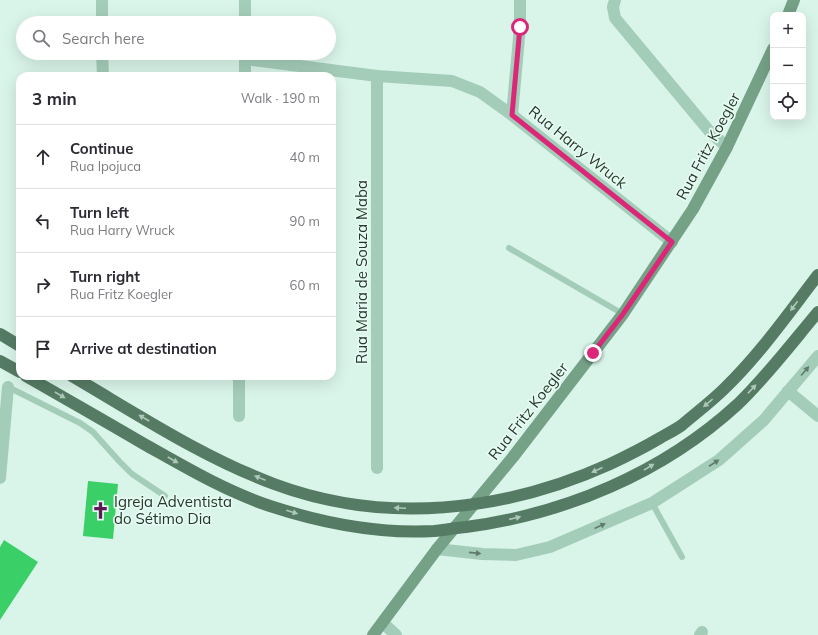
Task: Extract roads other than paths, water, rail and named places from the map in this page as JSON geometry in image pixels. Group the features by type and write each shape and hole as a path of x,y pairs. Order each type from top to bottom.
{"main road":[{"path":"79,380 205,454 241,471 276,484 338,502 405,509 439,508 494,501 530,494 584,476 634,453 680,426 724,389 767,343 818,275"},
{"path":"33,380 197,474 233,491 269,505 335,523 367,528 403,531 435,531 497,523 536,514 592,495 643,471 689,443 738,404 779,359 818,312"},
{"path":"0,334 16,344"},
{"path":"0,361 16,370"}],"street":[{"path":"102,0 102,16"},
{"path":"245,0 245,16"},
{"path":"512,115 520,27 520,0"},
{"path":"615,0 613,7 615,18 710,132 727,147"},
{"path":"789,12 794,0"},
{"name":"Rua Fritz Koegler","path":"374,635 437,549 513,456 623,314 693,209 727,147 770,55"},
{"path":"102,60 103,72"},
{"path":"245,60 245,72"},
{"name":"Rua Harry Wruck","path":"271,60 377,76 452,81 480,92 512,115 672,242"},
{"name":"Rua Maria de Souza Maba","path":"377,76 377,468"},
{"path":"437,549 482,554 516,555 550,548 652,503 719,460 764,420 818,356"},
{"path":"239,380 239,416"},
{"path":"0,478 8,387"},
{"path":"788,391 818,416"},
{"path":"383,623 396,635"}],"lane":[{"path":"509,248 623,314"},
{"path":"8,387 80,423 93,432 132,474 165,496"},
{"path":"652,503 682,556"}],"place":[{"name":"Igreja Adventista do Sétimo Dia","path":"101,510"}]}
